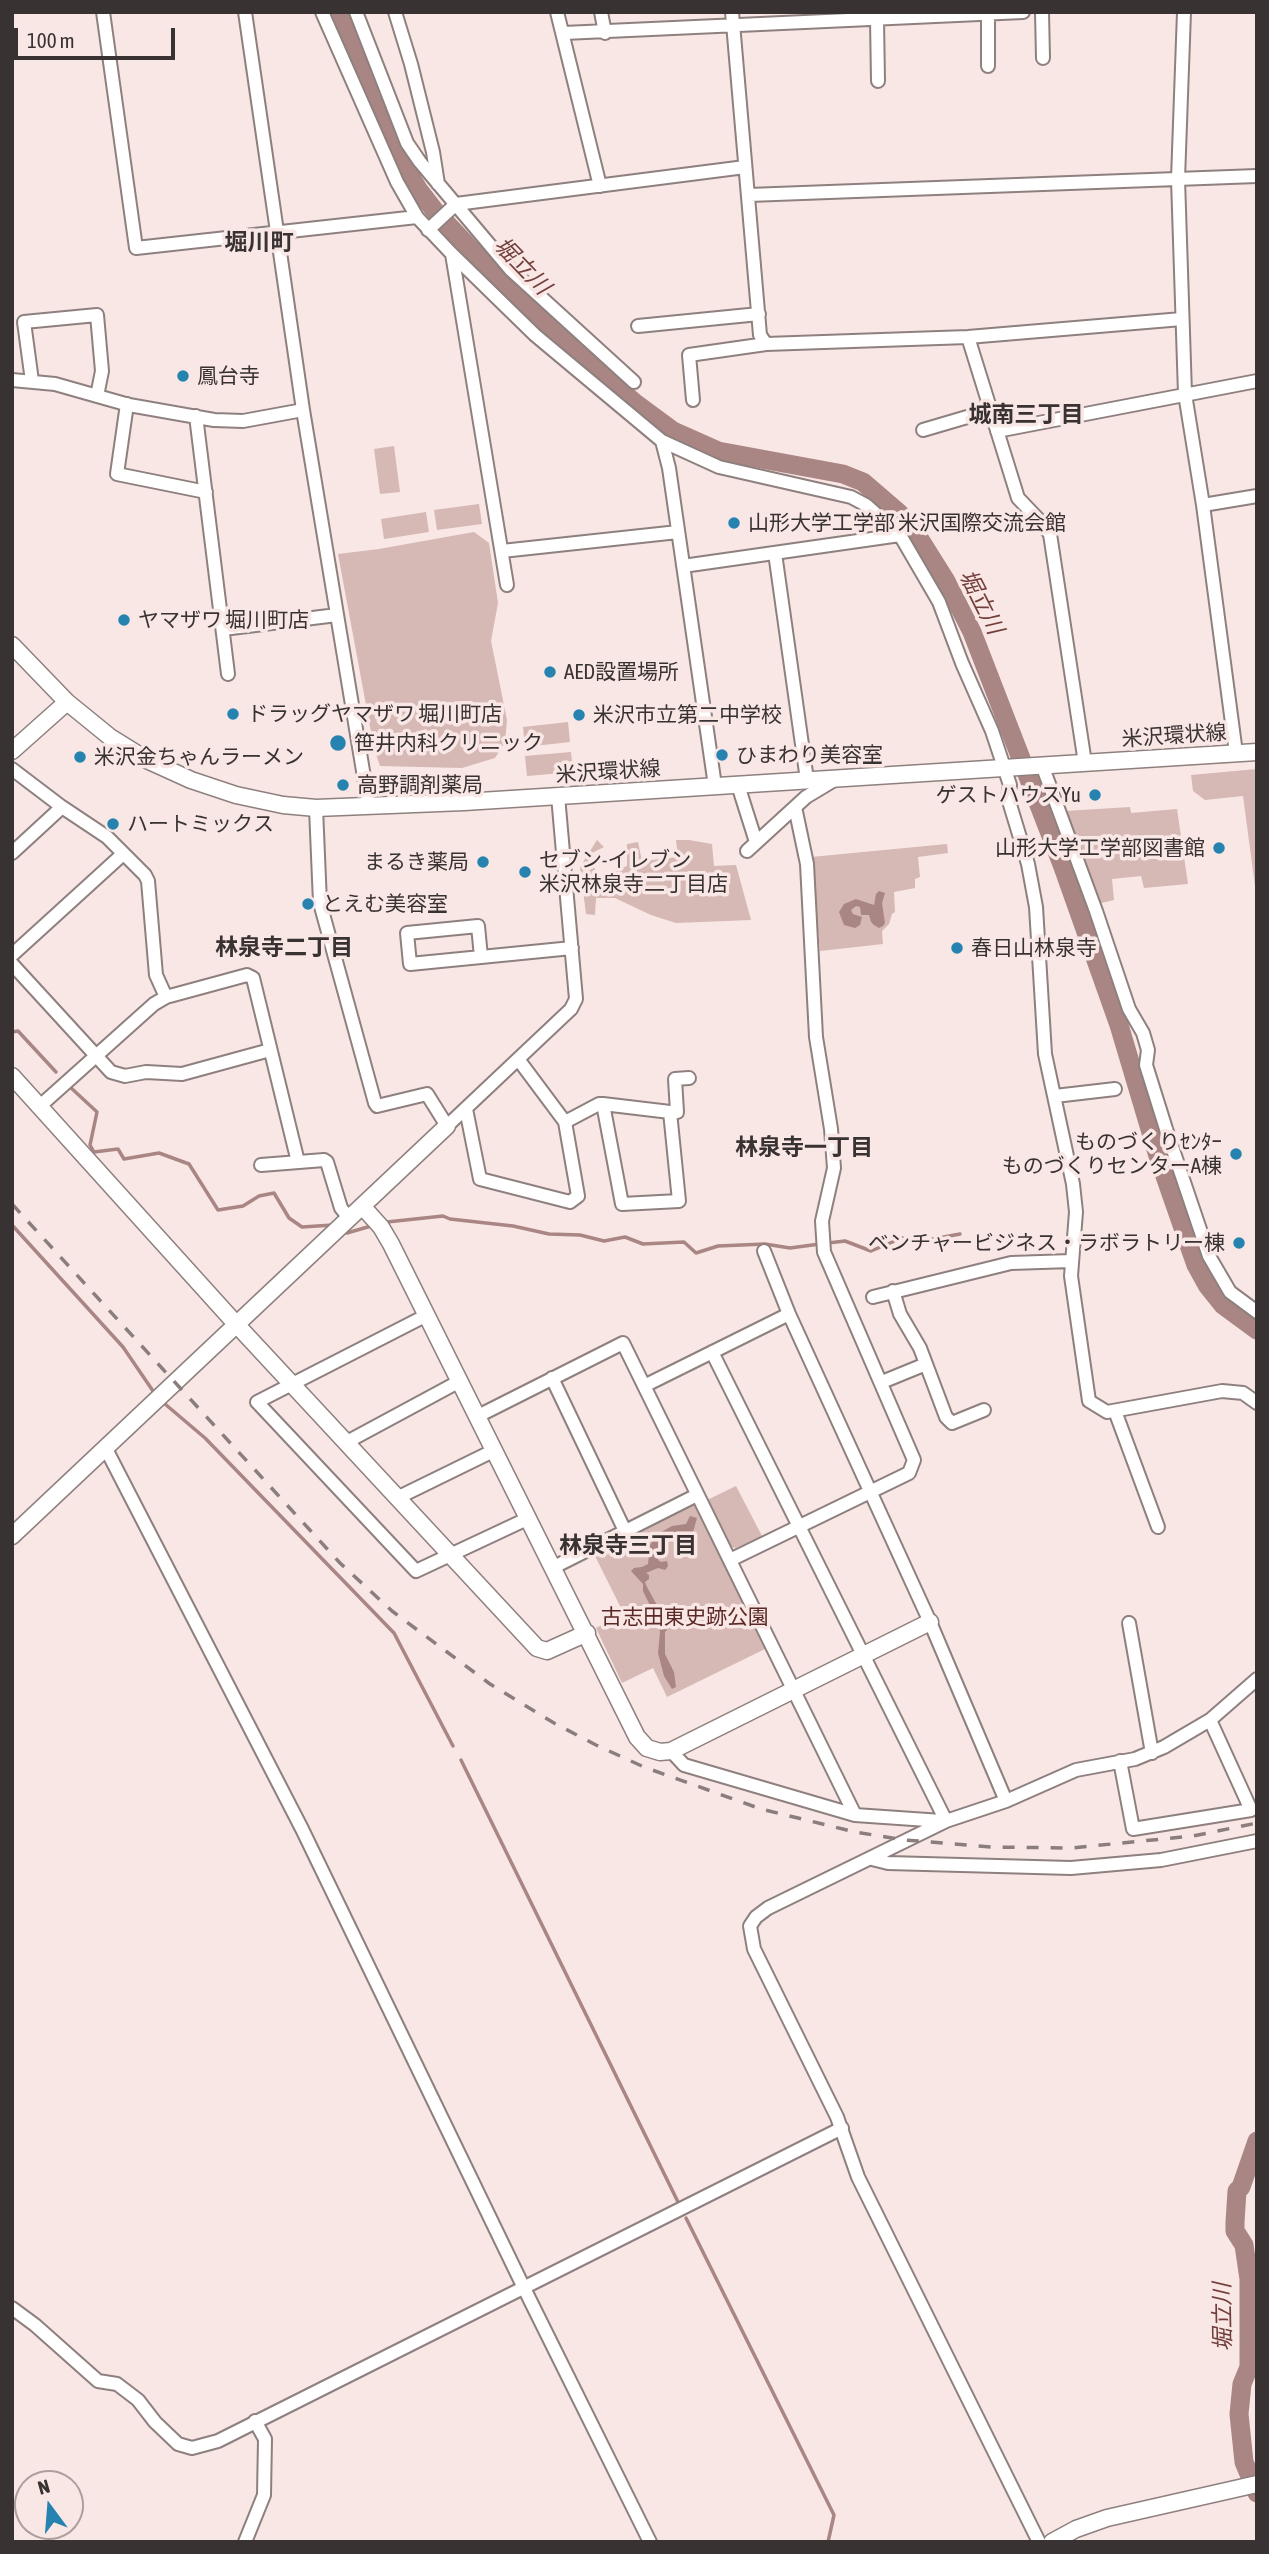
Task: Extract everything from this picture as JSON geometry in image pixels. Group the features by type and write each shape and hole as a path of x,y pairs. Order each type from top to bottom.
{"street":[{"path":"103,12 136,248 417,217"},
{"path":"245,12 303,410 369,807"},
{"path":"322,12 397,182 417,217 430,227 452,254 535,335 662,441 719,467 852,497 866,505 900,535 939,602 1007,767 1010,785 1008,798 1028,864 1036,907 1045,1054 1065,1140 1076,1212 1071,1261 1089,1401 1100,1410 1115,1411 1222,1391 1243,1393 1257,1402"},
{"path":"356,12 407,143 453,206 510,269 634,382"},
{"path":"395,12 433,152 438,184"},
{"path":"557,12 600,186"},
{"path":"601,12 605,33"},
{"path":"732,12 760,335 766,344"},
{"path":"564,33 1020,12"},
{"path":"1042,12 1043,58"},
{"path":"1184,12 1178,179 1185,394 1203,505 1236,753"},
{"path":"988,13 988,66"},
{"path":"877,19 878,81"},
{"path":"430,227 453,206 745,167"},
{"path":"749,195 1257,176"},
{"path":"452,254 507,585"},
{"path":"638,326 759,314"},
{"path":"32,381 24,322 97,315 102,371 97,396"},
{"path":"693,400 689,355 766,344 968,337 1182,319"},
{"path":"968,337 1018,498 1049,534 1085,763"},
{"path":"12,380 55,384 127,404 214,420 243,421 303,410"},
{"path":"997,431 1257,381"},
{"path":"127,404 117,474 206,492"},
{"path":"923,430 991,411"},
{"path":"196,416 228,674"},
{"path":"662,441 715,786"},
{"path":"1203,505 1257,496"},
{"path":"502,551 678,532"},
{"path":"683,566 900,535"},
{"path":"775,553 807,780"},
{"path":"223,629 337,615"},
{"name":"米沢環状線","path":"12,645 66,702 125,747 191,780 260,801 316,808 558,796 1257,752"},
{"path":"12,751 66,702"},
{"path":"1040,765 1100,922 1129,1009 1143,1033 1148,1050 1146,1065 1209,1256 1230,1292 1257,1312"},
{"path":"12,769 62,807 101,832 145,875 148,881 156,975 166,997"},
{"path":"738,785 751,846 794,807 839,777"},
{"path":"12,1536 571,1009 576,999 558,796"},
{"path":"12,853 62,807"},
{"path":"730,1560 909,1473 914,1460 824,1252 822,1221 834,1168 831,1129 816,1037 807,864 794,807"},
{"path":"316,808 320,903 377,1106 427,1094 447,1126"},
{"path":"12,955 123,854"},
{"path":"568,905 582,905"},
{"path":"481,957 478,926 407,933 410,964 481,957 572,948"},
{"path":"12,964 111,1072 125,1076 146,1072 182,1074 270,1051"},
{"path":"40,1106 154,1004 166,997 247,975 253,978 298,1152 298,1161"},
{"path":"466,1109 480,1179 570,1202 578,1196 565,1122 518,1059"},
{"path":"12,1076 345,1443 537,1648 547,1651 587,1633"},
{"path":"565,1122 599,1104 670,1114 677,1112 675,1079 689,1078"},
{"path":"1055,1096 1115,1089"},
{"path":"603,1104 622,1205 679,1201 670,1114"},
{"path":"261,1166 298,1161 327,1162 341,1208 350,1219"},
{"path":"363,1207 381,1227 391,1244 637,1737 647,1748 660,1752 671,1751 930,1622"},
{"path":"764,1251 789,1314 930,1622 1006,1801"},
{"path":"873,1297 1011,1263 1071,1261"},
{"path":"893,1291 900,1314 920,1348 946,1417 952,1423 984,1410"},
{"path":"644,1386 789,1314"},
{"path":"427,1315 257,1402 416,1571 529,1518"},
{"path":"478,1416 622,1343 855,1815"},
{"path":"712,1352 946,1821"},
{"path":"882,1382 926,1364"},
{"path":"552,1378 625,1531"},
{"path":"345,1443 460,1381"},
{"path":"1115,1411 1158,1527"},
{"path":"105,1447 308,1842 650,2542"},
{"path":"397,1498 495,1450"},
{"path":"554,1567 697,1495"},
{"path":"1129,1623 1152,1753"},
{"path":"1039,2542 858,2177 842,2128 754,1949 750,1926 756,1917 768,1908 946,1821 1006,1801 1076,1770 1152,1753 1210,1720 1257,1679"},
{"path":"1120,1761 1133,1829 1251,1810 1210,1720"},
{"path":"671,1751 684,1765 855,1815 946,1821"},
{"path":"872,1858 888,1863 1071,1868 1161,1860 1257,1841"},
{"path":"12,2308 98,2381 117,2384 138,2400 155,2422 178,2444 192,2448 218,2441 842,2128"},
{"path":"245,2542 250,2524 264,2495 265,2439 255,2421"},
{"path":"1052,2542 1076,2529 1107,2518 1257,2484"}],"green space":[{"path":"394,446 400,492 380,494 374,449"},
{"path":"479,504 482,524 437,530 434,510"},
{"path":"426,512 429,532 384,539 381,519"},
{"path":"474,532 489,543 498,603 491,641 507,720 505,742 495,758 462,768 380,766 374,748 338,554"},
{"path":"568,722 570,742 525,747 523,727"},
{"path":"571,752 573,772 527,776 525,756"},
{"path":"1257,769 1255,886 1243,796 1205,800 1193,791 1191,775"},
{"path":"1130,807 1131,813 1177,809 1188,884 1144,888 1141,876 1112,879 1114,900 1097,904 1065,811"},
{"path":"597,840 604,847 592,853 596,877 627,866 627,844 638,842 642,861 678,857 676,840 712,844 714,866 736,865 751,920 676,923 615,898 596,898 595,915 586,914 580,867"},
{"path":"947,844 948,853 918,857 920,877 915,879 915,888 894,892 895,912 882,931 883,944 820,951 811,857"},
{"path":"736,1486 762,1536 736,1548 731,1547 707,1500"},
{"name":"古志田東史跡公園","path":"696,1504 767,1648 667,1697 653,1668 622,1683 596,1628 624,1614 594,1554"}],"shaded area":[{"path":"879,891 885,893 882,903 885,923 883,926 879,928 874,925 869,915 861,915 860,907 856,906 851,910 853,914 862,917 860,925 855,928 844,925 839,912 844,904 856,899 874,905"},
{"path":"690,1516 697,1518 693,1532 667,1535 657,1550 658,1560 667,1561 668,1566 665,1570 658,1568 646,1573 649,1579 645,1582 665,1620 665,1654 674,1672 676,1687 672,1689 664,1676 658,1653 660,1632 657,1620 643,1591 643,1584 631,1571 648,1564 650,1545 658,1534 672,1526 686,1524"}],"waterway":[{"name":"堀立川","path":"339,12 391,144 418,189 435,211 511,292 559,337 635,403 673,431 718,451 843,474 863,482 899,513 919,538 946,581 972,632 1063,867 1119,1025 1158,1156 1196,1265 1223,1305 1257,1330"},
{"path":"12,1032 18,1031 56,1072"},
{"path":"69,1086 97,1112 90,1145 94,1152 118,1149 124,1159 159,1153 189,1164 218,1210 243,1206 259,1196 274,1193 289,1218 302,1227 333,1225"},
{"path":"387,1222 443,1216 549,1234 580,1235 604,1241 625,1237 643,1244 684,1242 696,1253 718,1246 765,1244 790,1248 820,1244"},
{"path":"12,1225 123,1347 153,1391"},
{"path":"347,1233 371,1226"},
{"path":"828,1243 845,1241 871,1251 902,1238 922,1241 960,1234"},
{"path":"165,1404 205,1438 394,1633 453,1746"},
{"path":"461,1760 679,2204"},
{"name":"堀立川","path":"1257,2141 1241,2187 1237,2191 1235,2222 1235,2231 1244,2245 1249,2279 1249,2367 1242,2384 1239,2414 1244,2462 1257,2493"},
{"path":"686,2218 834,2515 828,2542"}],"railway":[{"path":"12,1204 340,1563 392,1611 490,1684 596,1745 644,1767 761,1809 855,1832 905,1840 992,1847 1071,1848 1193,1836 1257,1823"}],"place":[{"name":"鳳台寺","path":"183,376"},
{"name":"山形大学工学部 米沢国際交流会館","path":"734,523"},
{"name":"ヤマザワ 堀川町店","path":"124,620"},
{"name":"AED設置場所","path":"550,672"},
{"name":"ドラッグヤマザワ 堀川町店","path":"233,714"},
{"name":"米沢市立第二中学校","path":"579,715"},
{"name":"笹井内科クリニック","path":"338,743"},
{"name":"ひまわり美容室","path":"722,755"},
{"name":"米沢金ちゃんラーメン","path":"80,757"},
{"name":"高野調剤薬局","path":"343,785"},
{"name":"ゲストハウスYu","path":"1095,795"},
{"name":"ハートミックス","path":"113,824"},
{"name":"山形大学工学部図書館","path":"1219,848"},
{"name":"まるき薬局","path":"483,862"},
{"name":"セブン-イレブン 米沢林泉寺二丁目店","path":"525,872"},
{"name":"とえむ美容室","path":"308,904"},
{"name":"春日山林泉寺","path":"957,948"},
{"name":"ものづくりｾﾝﾀｰ ものづくりセンターA棟","path":"1236,1154"},
{"name":"ベンチャービジネス・ラボラトリー棟","path":"1239,1243"}],"district":[{"name":"堀川町","path":"259,243"},
{"name":"城南三丁目","path":"1026,415"},
{"name":"林泉寺二丁目","path":"284,948"},
{"name":"林泉寺一丁目","path":"804,1148"},
{"name":"林泉寺三丁目","path":"628,1546"}]}
